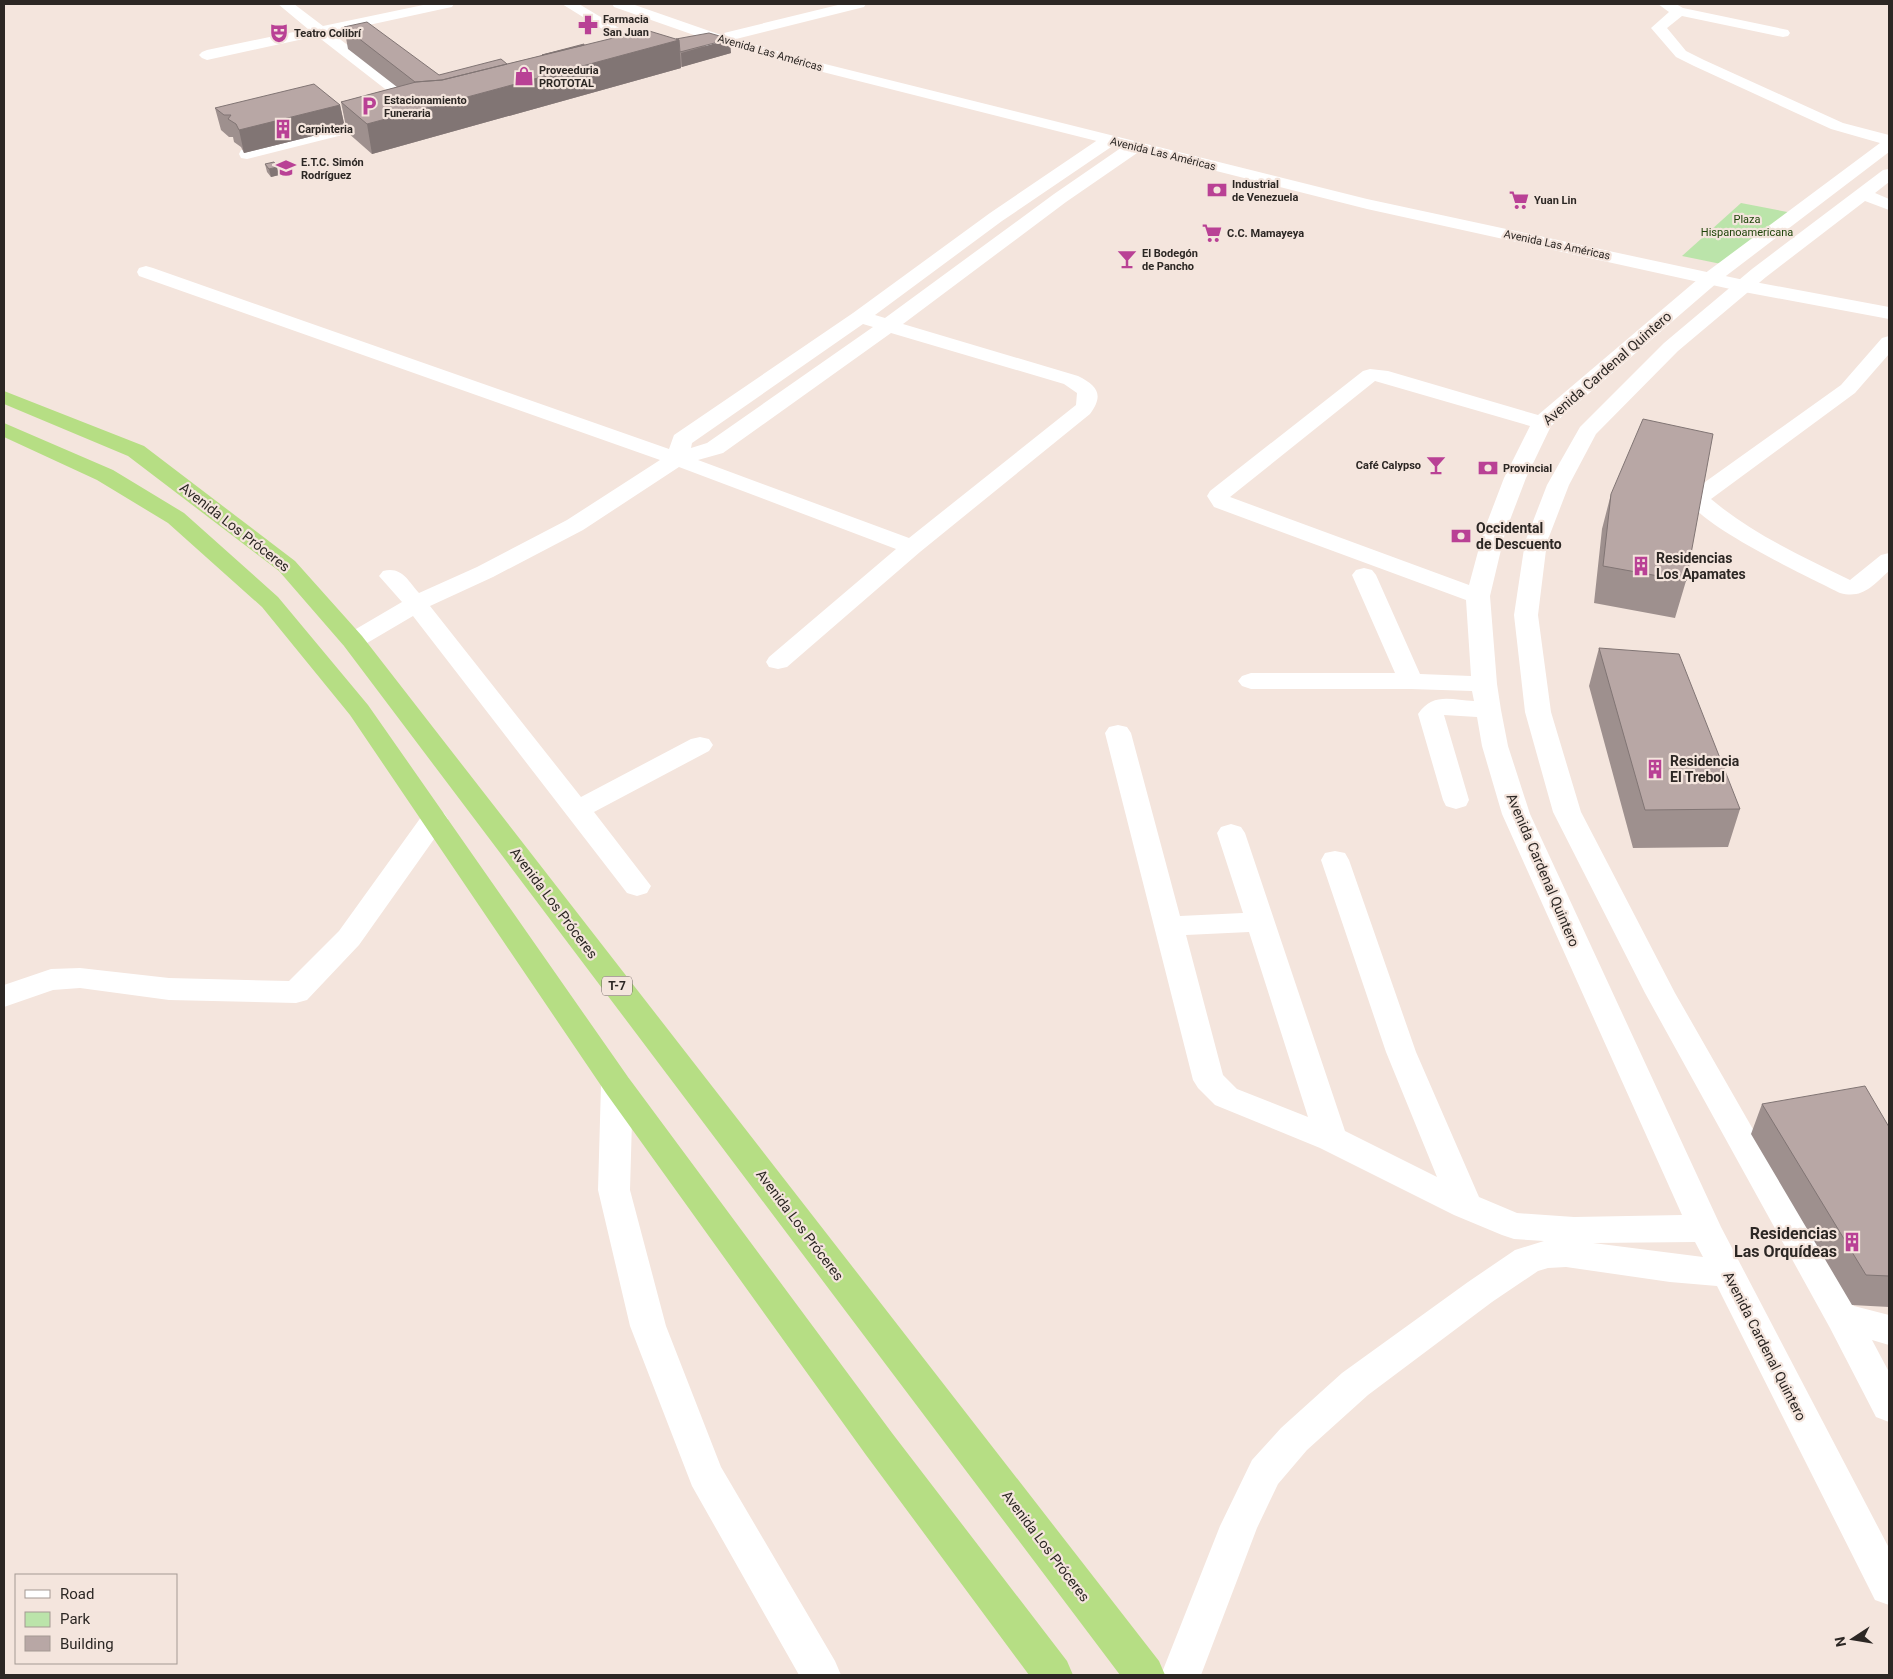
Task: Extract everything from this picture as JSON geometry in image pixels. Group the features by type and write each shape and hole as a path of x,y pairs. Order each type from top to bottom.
{"highway":[{"name":"Avenida Los Próceres","path":"4,397 136,452 287,566 353,641 1145,1675"},
{"name":"Avenida Los Próceres","path":"4,429 105,475 176,518 270,602 359,710 617,1085 879,1444 1052,1675"}],"street":[{"path":"285,4 422,110"},
{"path":"207,55 448,4"},
{"path":"569,4 654,55"},
{"name":"Avenida Las Américas","path":"619,4 716,38 800,62 1108,141 1367,204 1735,276 1889,296"},
{"name":"Avenida Las Américas","path":"658,4 740,32 1137,134 1889,313"},
{"path":"635,60 716,38 859,4"},
{"path":"1665,4 1680,11 1783,33"},
{"path":"1680,11 1658,28 1681,54 1837,126 1889,140"},
{"path":"247,154 441,106"},
{"path":"677,459 682,440 860,316 996,217 1108,141"},
{"name":"Avenida Cardenal Quintero","path":"1889,144 1735,276 1542,423 1515,478 1494,533 1478,596 1486,697 1494,746 1516,814 1705,1228 1889,1587"},
{"path":"353,641 416,604 485,572 575,525 677,459 716,448 888,325 1052,203 1134,147"},
{"name":"Avenida Cardenal Quintero","path":"1889,174 1863,194 1735,276 1671,347 1587,431 1558,484 1536,542 1526,615 1538,712 1568,812 1660,993 1842,1318 1889,1406"},
{"path":"1863,194 1887,202"},
{"path":"146,272 677,459 912,547"},
{"path":"778,662 912,547 1083,410 1088,404 1089,397 1086,390 1080,384 1071,380 860,316"},
{"path":"1889,342 1848,389 1699,497 1699,500 1719,517 1766,547 1848,588 1855,588 1889,560"},
{"path":"1478,596 1222,502 1218,496 1370,375 1381,375 1542,423"},
{"path":"1364,575 1411,681"},
{"path":"391,576 416,604 636,886"},
{"path":"1252,681 1411,681 1486,697"},
{"path":"1456,800 1431,714 1438,708 1486,697"},
{"path":"1118,733 1209,1080 1226,1097 1331,1139 1466,1206 1514,1226 1574,1230 1705,1228"},
{"path":"577,810 700,745"},
{"path":"4,996 52,980 80,978 169,989 296,992 349,938 434,819"},
{"path":"1231,833 1331,1139"},
{"path":"1335,860 1401,1052 1466,1206"},
{"path":"1169,926 1260,922"},
{"path":"617,1085 614,1190 648,1326 705,1474 821,1675"},
{"path":"1181,1675 1239,1526 1265,1472 1294,1439 1355,1384 1480,1292 1527,1260 1566,1253 1670,1268 1728,1274"},
{"path":"1842,1318 1889,1330"}],"green space":[{"name":"Plaza Hispanoamericana","path":"1741,203 1798,214 1726,265 1682,256"}],"building":[{"path":"367,22 439,75 501,59 507,64 442,80 415,82 344,27"},
{"path":"646,30 679,40 367,124 341,102 416,82 442,80"},
{"path":"709,33 730,39 680,52 679,40 676,39"},
{"path":"584,44 584,45 542,55"},
{"path":"314,84 340,105 239,130 236,124 228,119 231,115 224,115 215,108"},
{"path":"274,162 277,167 269,169 265,164"},
{"name":"Residencias Los Apamates","path":"1643,419 1713,434 1686,581 1603,566 1611,494"},
{"path":"1599,648 1679,654 1740,809 1645,810"},
{"name":"Residencias Las Orquídeas","path":"1865,1086 1889,1127 1889,1276 1866,1275 1762,1104"}],"place":[{"name":"Farmacia San Juan","path":"588,25"},
{"name":"Teatro Colibrí","path":"279,33"},
{"name":"Proveeduria PROTOTAL","path":"524,76"},
{"name":"Estacionamiento Funeraria","path":"369,106"},
{"name":"Carpinteria","path":"283,129"},
{"name":"E.T.C. Simón Rodríguez","path":"286,168"},
{"name":"Industrial de Venezuela","path":"1217,190"},
{"name":"Yuan Lin","path":"1519,200"},
{"name":"C.C. Mamayeya","path":"1212,233"},
{"name":"El Bodegón de Pancho","path":"1127,259"},
{"name":"Café Calypso","path":"1436,465"},
{"name":"Provincial","path":"1488,468"},
{"name":"Occidental de Descuento","path":"1461,536"},
{"name":"Residencias Los Apamates","path":"1641,566"},
{"name":"Residencia El Trebol","path":"1655,769"},
{"name":"Residencias Las Orquídeas","path":"1852,1242"}]}
